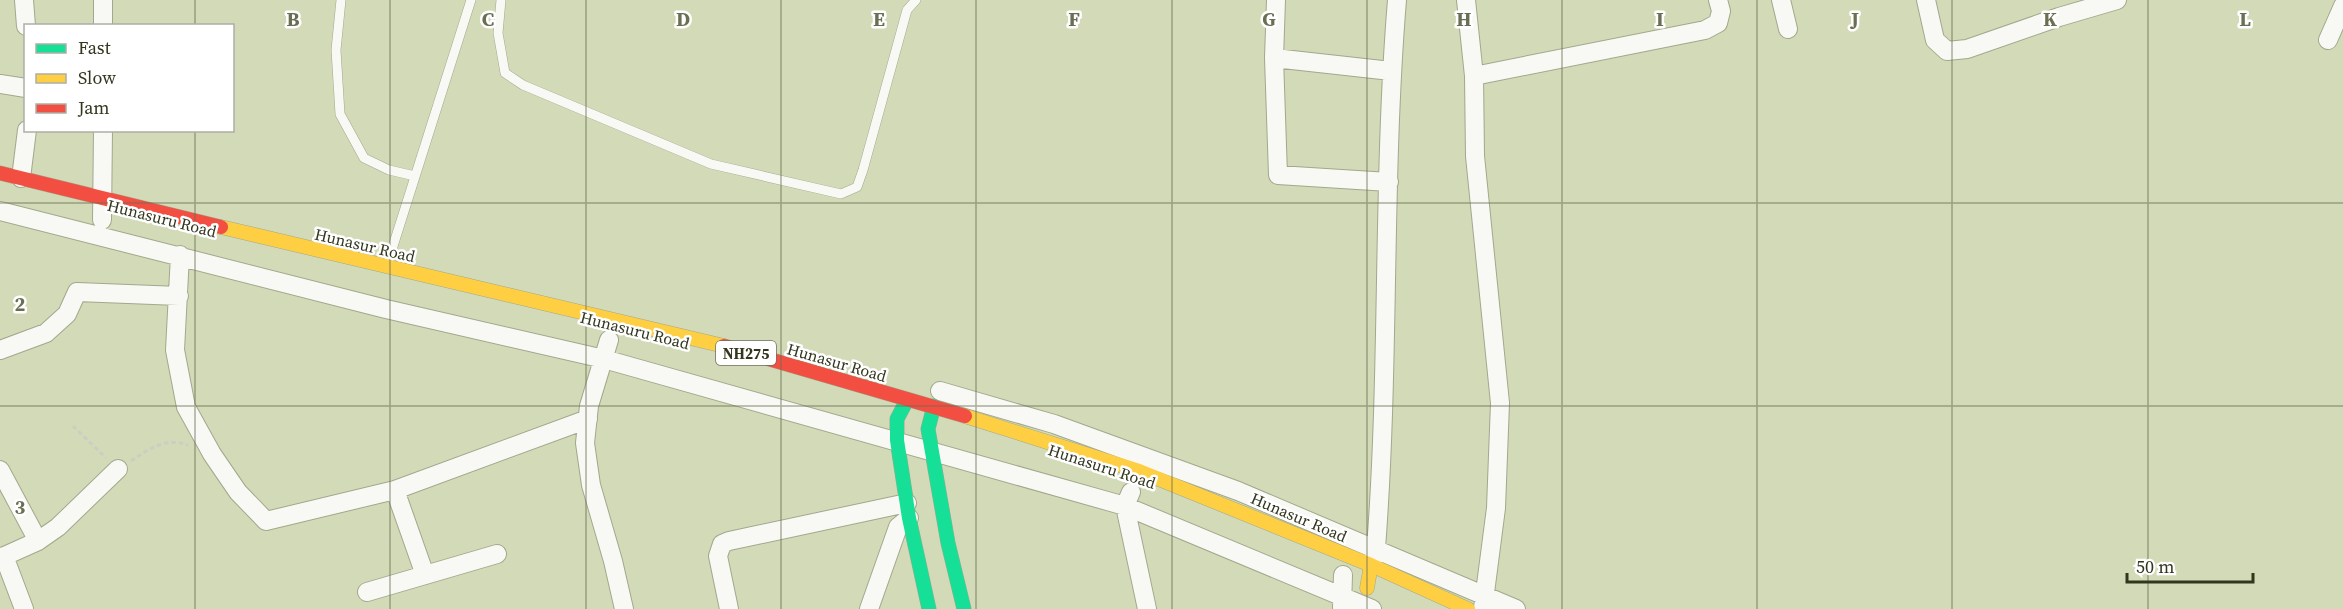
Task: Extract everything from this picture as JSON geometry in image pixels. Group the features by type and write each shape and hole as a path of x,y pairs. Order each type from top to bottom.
{"main road":[{"path":"0,173 103,191"},
{"name":"Hunasur Road","path":"388,260 690,337 934,406 1139,471 1239,510 1374,557 1468,609"},
{"path":"908,400 912,424 932,452 948,543 964,609"},
{"path":"929,609 908,510 897,440 934,406"},
{"path":"1372,596 1374,557"},
{"path":"1337,572 1372,596"}],"street":[{"path":"24,0 26,24"},
{"path":"103,0 103,24"},
{"path":"1276,0 1274,58 1278,175 1389,182"},
{"path":"1374,557 1382,475 1391,71 1397,0"},
{"path":"1469,0 1474,76 1475,156 1500,403 1496,508 1484,603"},
{"path":"1474,76 1705,30 1718,23 1721,11 1718,0"},
{"path":"1781,0 1788,29"},
{"path":"1926,0 1935,40 1947,51 1967,49 2057,8 2117,0"},
{"path":"2328,40 2343,6"},
{"path":"1274,58 1391,71"},
{"path":"0,84 24,88"},
{"path":"21,178 27,132"},
{"path":"102,220 103,132"},
{"path":"103,191 388,260 728,332 1054,424 1238,490 1374,557 1484,603 1516,609"},
{"path":"0,211 386,309 604,359 897,440 932,452 1130,496 1342,603 1372,596"},
{"path":"180,255 175,350 186,407 212,454 238,492 266,521 395,490 588,419"},
{"path":"0,350 46,333 67,314 77,292 179,296"},
{"path":"609,340 589,406 585,443 591,485 624,609"},
{"path":"24,609 2,557 38,541 58,527 118,468"},
{"path":"0,470 38,541"},
{"path":"395,490 425,575"},
{"path":"1130,496 1147,609"},
{"path":"729,609 718,556 722,544 908,510"},
{"path":"869,609 898,527 908,510"},
{"path":"367,592 497,554"},
{"path":"1337,572 1342,603"}],"lane":[{"path":"341,0 336,50 340,114 364,158 389,170 415,176"},
{"path":"388,260 471,0"},
{"path":"501,0 498,33 505,73 524,85 711,164 841,194 856,187 863,170 907,10 916,0"}],"path":[{"path":"73,426 118,468 159,444 177,441 212,454"}],"traffic: fast":[{"path":"907,400 897,419 897,440 909,518 929,609"},
{"path":"934,406 928,429 948,543 964,609"}],"traffic: slow":[{"path":"221,227 724,346"},
{"path":"965,416 1139,471 1371,565 1468,609"},
{"path":"1367,588 1371,565"}],"traffic: jam":[{"path":"0,173 221,227"},
{"path":"724,346 965,416"}]}
